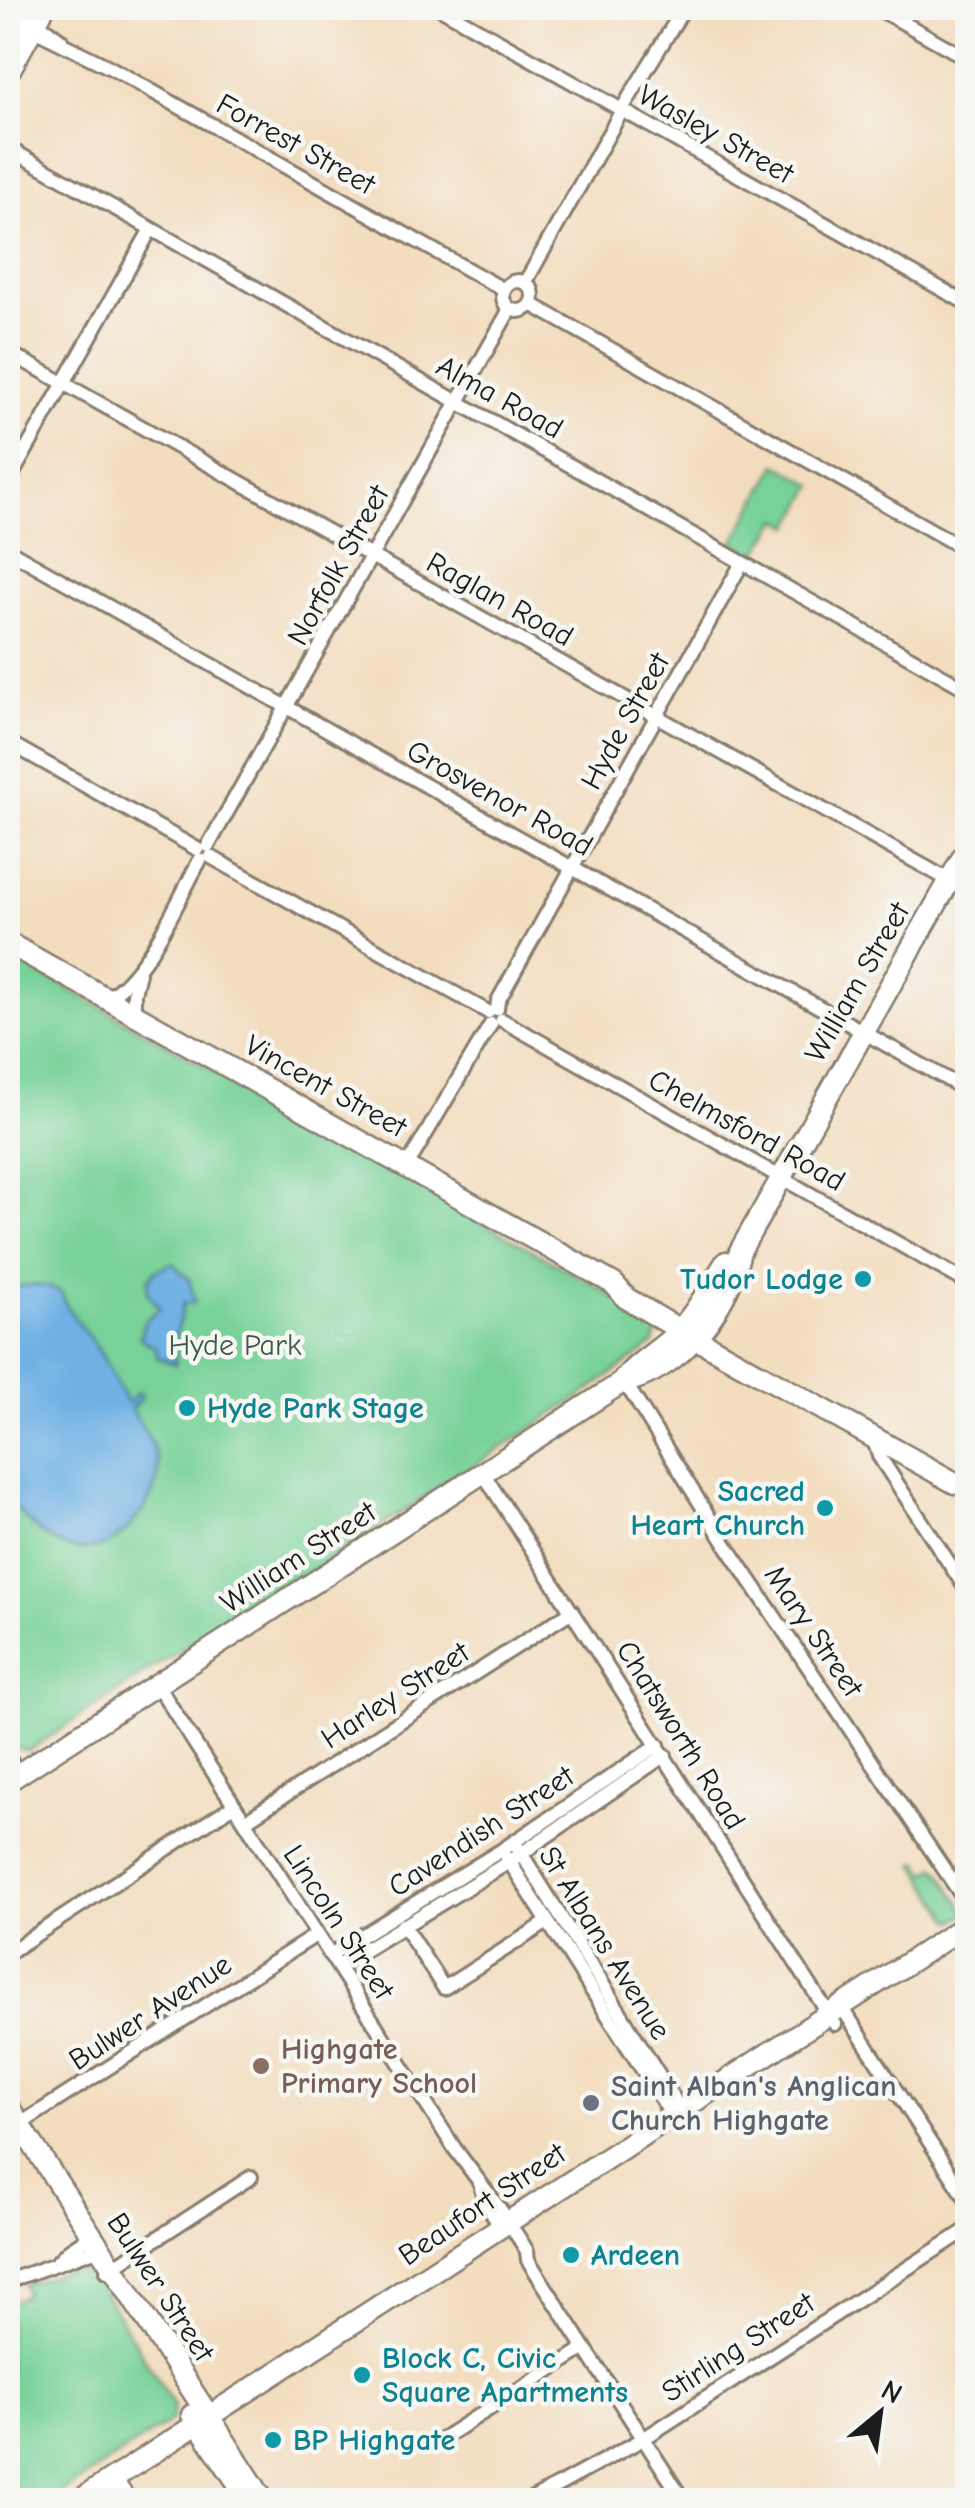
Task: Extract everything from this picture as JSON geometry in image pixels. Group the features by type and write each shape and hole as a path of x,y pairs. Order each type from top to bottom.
{"main road":[{"path":"8,46 31,17"},
{"path":"8,73 31,17"},
{"name":"William Street","path":"11,1770 156,1682 621,1384 640,1379 685,1350 726,1262 740,1251 864,1032 958,886 968,848"},
{"name":"Vincent Street","path":"8,943 614,1284 633,1288 692,1329 873,1437 955,1483 967,1484"},
{"name":"Vincent Street","path":"692,1329 961,1473 967,1484"},
{"name":"Beaufort Street","path":"98,2500 120,2489 206,2424 401,2294 838,2015 968,1924"},
{"name":"Beaufort Street","path":"838,2015 968,1939"},
{"name":"Bulwer Street","path":"8,2106 15,2129 109,2270 249,2500"},
{"name":"Bulwer Street","path":"206,2424 262,2500"},
{"name":"Beaufort Street","path":"80,2500 120,2489"}],"street":[{"name":"Wasley Street","path":"440,8 968,304"},
{"path":"525,283 684,8"},
{"path":"876,8 968,59"},
{"name":"Forrest Street","path":"31,17 62,42 504,290"},
{"name":"Alma Road","path":"8,148 968,690"},
{"path":"8,482 150,229"},
{"path":"525,283 532,292 531,304 526,309 510,309 505,304 504,290 510,284 525,283"},
{"path":"531,304 968,551"},
{"name":"Norfolk Street","path":"107,998 123,988 141,965 510,309"},
{"name":"Raglan Road","path":"8,352 958,886"},
{"name":"Grosvenor Road","path":"8,550 968,1090"},
{"name":"Hyde Street","path":"408,1166 742,563"},
{"name":"Chelmsford Road","path":"8,742 968,1283"},
{"name":"Norfolk Street","path":"134,1013 141,965"},
{"name":"Mary Street","path":"621,1384 631,1392 725,1542 968,1906"},
{"path":"873,1437 890,1474 968,1592"},
{"path":"890,1474 902,1464 916,1462"},
{"name":"Chatsworth Road","path":"483,1473 838,2015 968,2202"},
{"name":"Harley Street","path":"244,1822 572,1611"},
{"name":"Lincoln Street","path":"156,1682 481,2188 484,2201 508,2229 683,2500"},
{"name":"Cavendish Street","path":"334,1960 403,1925 662,1750"},
{"path":"8,1952 234,1805"},
{"name":"Cavendish Street","path":"334,1960 511,1852"},
{"name":"St Albans Avenue","path":"511,1852 546,1924 679,2117"},
{"name":"St Albans Avenue","path":"511,1852 679,2117"},
{"path":"403,1925 444,1988 546,1924"},
{"name":"Bulwer Avenue","path":"15,2129 316,1935"},
{"path":"109,2270 252,2177"},
{"name":"Stirling Street","path":"531,2500 643,2438 968,2229"},
{"path":"8,2281 91,2244"},
{"path":"443,2438 584,2348"}],"green space":[{"path":"777,464 814,485 791,526 779,519 756,555 733,543"},
{"name":"Hyde Park","path":"8,955 594,1285 659,1329 653,1345 571,1403 302,1577 152,1668 29,1751 16,1748 8,1740"},
{"path":"919,1862 927,1873 937,1867 967,1913 955,1921 951,1919 915,1864"},
{"path":"76,2268 97,2281 174,2406 172,2420 50,2500 8,2500 8,2304 26,2295 24,2284"}],"water":[{"path":"172,1263 189,1279 195,1303 184,1303 176,1333 175,1364 157,1357 156,1348 140,1338 144,1321 160,1309 148,1293 148,1280 154,1272"},
{"path":"30,1285 61,1292 127,1403 139,1392 142,1397 131,1409 158,1464 152,1495 142,1511 122,1534 88,1550 70,1548 37,1530 8,1497 8,1288"}],"place":[{"name":"Tudor Lodge","path":"863,1279"},
{"name":"Hyde Park Stage","path":"187,1408"},
{"name":"Sacred Heart Church","path":"825,1508"},
{"name":"Highgate Primary School","path":"261,2066"},
{"name":"Saint Alban's Anglican Church Highgate","path":"591,2103"},
{"name":"Ardeen","path":"571,2255"},
{"name":"Block C, Civic Square Apartments","path":"362,2375"},
{"name":"BP Highgate","path":"273,2440"}]}
